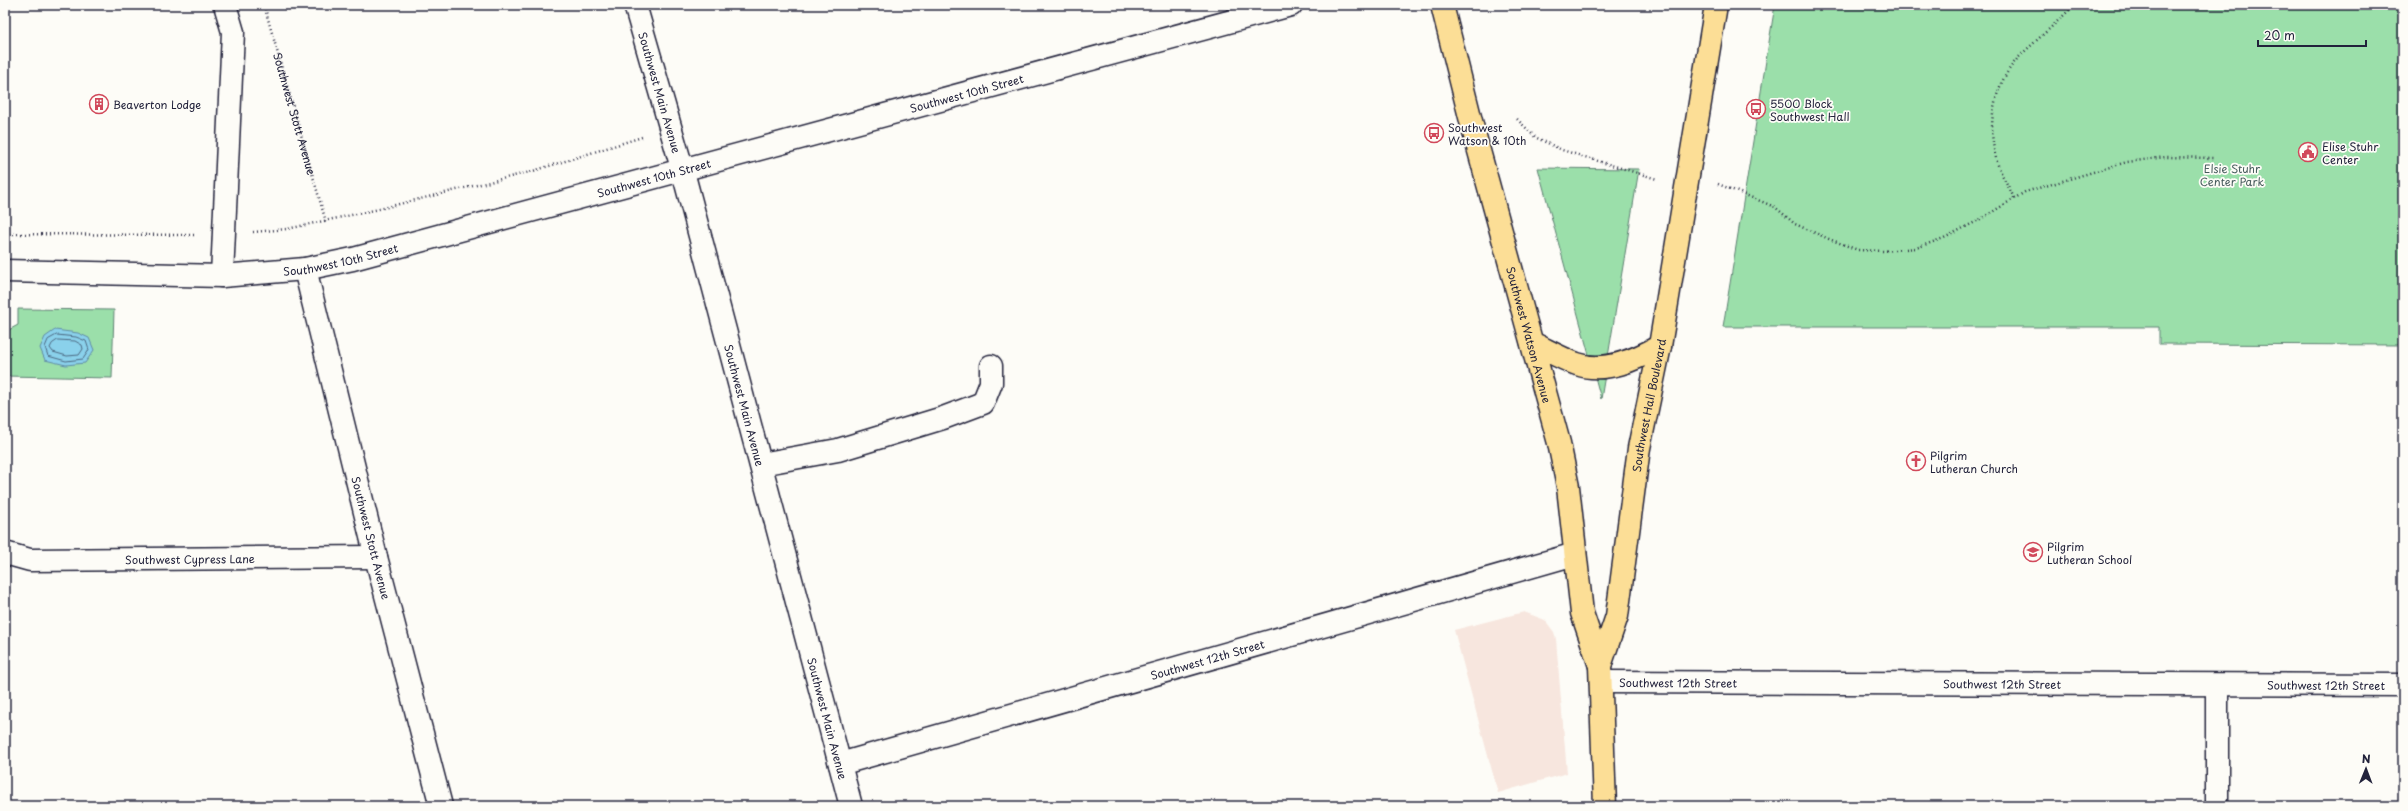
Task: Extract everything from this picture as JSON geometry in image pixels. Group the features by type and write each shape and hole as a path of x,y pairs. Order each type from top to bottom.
{"main road":[{"name":"Southwest Watson Avenue","path":"1442,5 1473,129 1532,343 1566,479 1582,612 1600,674"},
{"name":"Southwest Hall Boulevard","path":"1605,806 1600,674 1617,616 1639,448 1660,346 1716,5"},
{"path":"1532,343 1579,365 1600,366 1639,358 1660,346"}],"street":[{"path":"222,276 233,32 225,5"},
{"name":"Southwest Main Avenue","path":"635,5 682,168 851,806"},
{"name":"Southwest 10th Street","path":"5,271 222,276 305,269 352,259 682,168 1291,5"},
{"name":"Southwest Stott Avenue","path":"305,269 376,557 441,806"},
{"path":"761,464 838,450 943,418 983,403 990,383 991,366"},
{"name":"Southwest Cypress Lane","path":"5,553 30,560 376,557"},
{"name":"Southwest 12th Street","path":"840,764 1575,554"},
{"name":"Southwest 12th Street","path":"1600,674 2217,685 2403,685"},
{"path":"2217,685 2217,806"}],"path":[{"name":"Southwest Stott Avenue","path":"264,5 326,222"},
{"path":"2014,198 1998,165 1993,141 1992,114 2000,84 2017,60 2074,5"},
{"path":"1517,118 1535,137 1562,150 1665,181"},
{"path":"5,234 223,234 287,229 326,222 530,172 671,128"},
{"path":"1689,174 1752,196 1775,207 1795,224 1858,250 1884,251 1916,248 1944,238 1979,220 2025,192 2127,162 2166,157 2214,158"}],"shaded area":[{"path":"1524,612 1545,620 1554,632 1556,639 1567,773 1498,793 1454,630"}],"green space":[{"name":"Elsie Stuhr Center Park","path":"1775,5 2403,5 2403,345 2159,344 2159,327 1723,327"},
{"path":"1538,168 1639,169 1601,399"},
{"path":"18,309 114,310 112,378 5,376 5,332 18,325"}],"water":[{"path":"55,330 78,333 89,338 94,350 85,363 66,365 45,360 40,348 45,337"}],"place":[{"name":"Beaverton Lodge","path":"99,104"},
{"name":"5500 Block Southwest Hall","path":"1756,109"},
{"name":"Southwest Watson & 10th","path":"1434,133"},
{"name":"Elise Stuhr Center","path":"2308,152"},
{"name":"Pilgrim Lutheran Church","path":"1916,461"},
{"name":"Pilgrim Lutheran School","path":"2033,552"}]}
